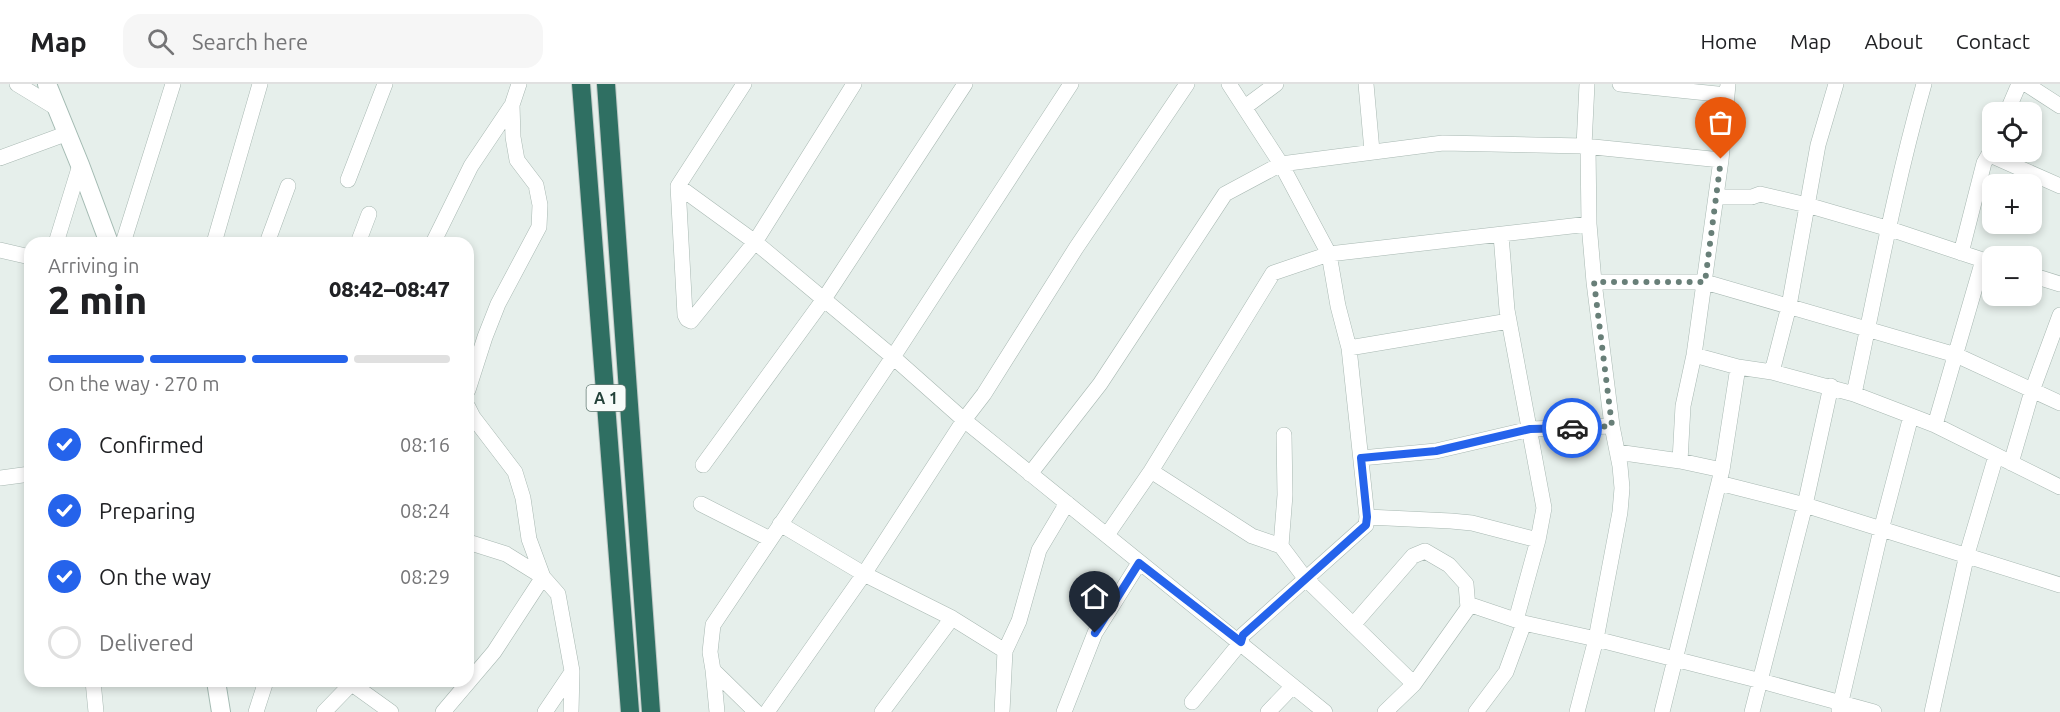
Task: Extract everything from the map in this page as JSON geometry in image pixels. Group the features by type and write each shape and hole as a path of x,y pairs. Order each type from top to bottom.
{"highway":[{"name":"A 1","path":"581,84 630,712"},
{"name":"A 1","path":"606,84 651,712"}],"street":[{"path":"17,84 58,109"},
{"path":"47,84 107,237"},
{"path":"125,237 173,84"},
{"path":"216,237 260,84"},
{"path":"348,180 385,84"},
{"path":"436,237 471,166 512,105 519,84"},
{"path":"744,84 678,186 687,319 691,321 755,242 854,84"},
{"path":"704,465 824,298 965,84"},
{"path":"717,712 710,652 713,625 894,357 1071,84"},
{"path":"767,712 864,574 964,420 984,394 1076,248 1187,84"},
{"path":"1192,702 1241,642 1243,635 1366,525 1367,517 1349,348 1338,306 1329,254 1281,164 1229,84"},
{"path":"1245,107 1276,84"},
{"path":"1366,84 1372,151"},
{"path":"1577,712 1596,639 1620,512 1622,488 1594,282 1586,147 1587,84"},
{"path":"1620,84 1727,89 1721,159 1705,282 1694,355 1683,406 1680,461"},
{"path":"1772,372 1789,306 1818,145 1836,84"},
{"path":"1854,394 1889,228 1924,84"},
{"path":"2011,102 2019,84"},
{"path":"2026,84 2060,106"},
{"path":"474,371 498,304 539,227 540,205 536,185 517,160 513,137 512,105"},
{"path":"0,158 68,133"},
{"path":"1030,474 1100,384 1225,194 1281,164 1443,143 1586,147 1721,159"},
{"path":"1961,253 1985,162"},
{"path":"2011,162 2060,186"},
{"path":"58,237 80,165"},
{"path":"269,237 288,186"},
{"path":"678,186 755,242 824,298 964,420 1325,712"},
{"path":"1716,197 1752,197 1760,194 1889,228 1982,260"},
{"path":"360,237 369,213"},
{"path":"1107,535 1151,471 1273,273 1329,254 1589,224"},
{"path":"1476,712 1506,672 1520,621 1545,508 1509,321 1501,235"},
{"path":"0,250 24,256"},
{"path":"1935,425 1982,277"},
{"path":"2042,278 2060,284"},
{"path":"1594,282 1705,282 1956,355 2060,403"},
{"path":"2011,463 2032,391 2060,315"},
{"path":"1349,348 1509,321"},
{"path":"1694,355 1738,367 1772,372 1831,386 1854,394 1935,425 2060,487"},
{"path":"1662,712 1721,476 1738,367"},
{"path":"1752,712 1805,505 1831,386"},
{"path":"1840,707 1881,530 1911,416"},
{"path":"474,418 515,472 523,498 529,539 543,577"},
{"path":"1361,458 1436,451 1530,429 1612,426"},
{"path":"1281,546 1285,486 1284,435"},
{"path":"1617,452 1680,461 1881,530 1967,554 2060,585"},
{"path":"1932,712 1967,554 1996,456"},
{"path":"1151,471 1252,536 1281,546 1305,578 1414,684"},
{"path":"0,478 24,475"},
{"path":"1002,712 1005,651 1019,621 1039,550 1067,503"},
{"path":"701,504 770,538"},
{"path":"1367,517 1472,523 1538,540"},
{"path":"780,524 864,574 952,618 1005,651"},
{"path":"474,544 506,554 543,577 558,594 572,671 571,712"},
{"path":"1353,625 1413,556 1425,551 1449,565 1466,584 1468,608"},
{"path":"1064,712 1095,633 1139,563"},
{"path":"474,676 494,652 543,577"},
{"path":"1385,712 1414,684 1468,608 1474,606 1520,621 1761,681 1840,707 1874,712"},
{"path":"882,712 952,618"},
{"path":"713,670 756,712"},
{"path":"545,712 572,671"},
{"path":"1268,712 1293,686"},
{"path":"94,687 96,712"},
{"path":"217,687 221,712"},
{"path":"256,712 265,687"},
{"path":"324,712 348,687"},
{"path":"359,687 391,712"},
{"path":"443,712 464,687"}],"way so far":[{"path":"1572,428 1612,426 1594,282 1705,282 1721,159"}],"route":[{"path":"1095,633 1139,563 1241,642 1243,635 1366,525 1361,458 1436,451 1530,429 1572,428"}]}
